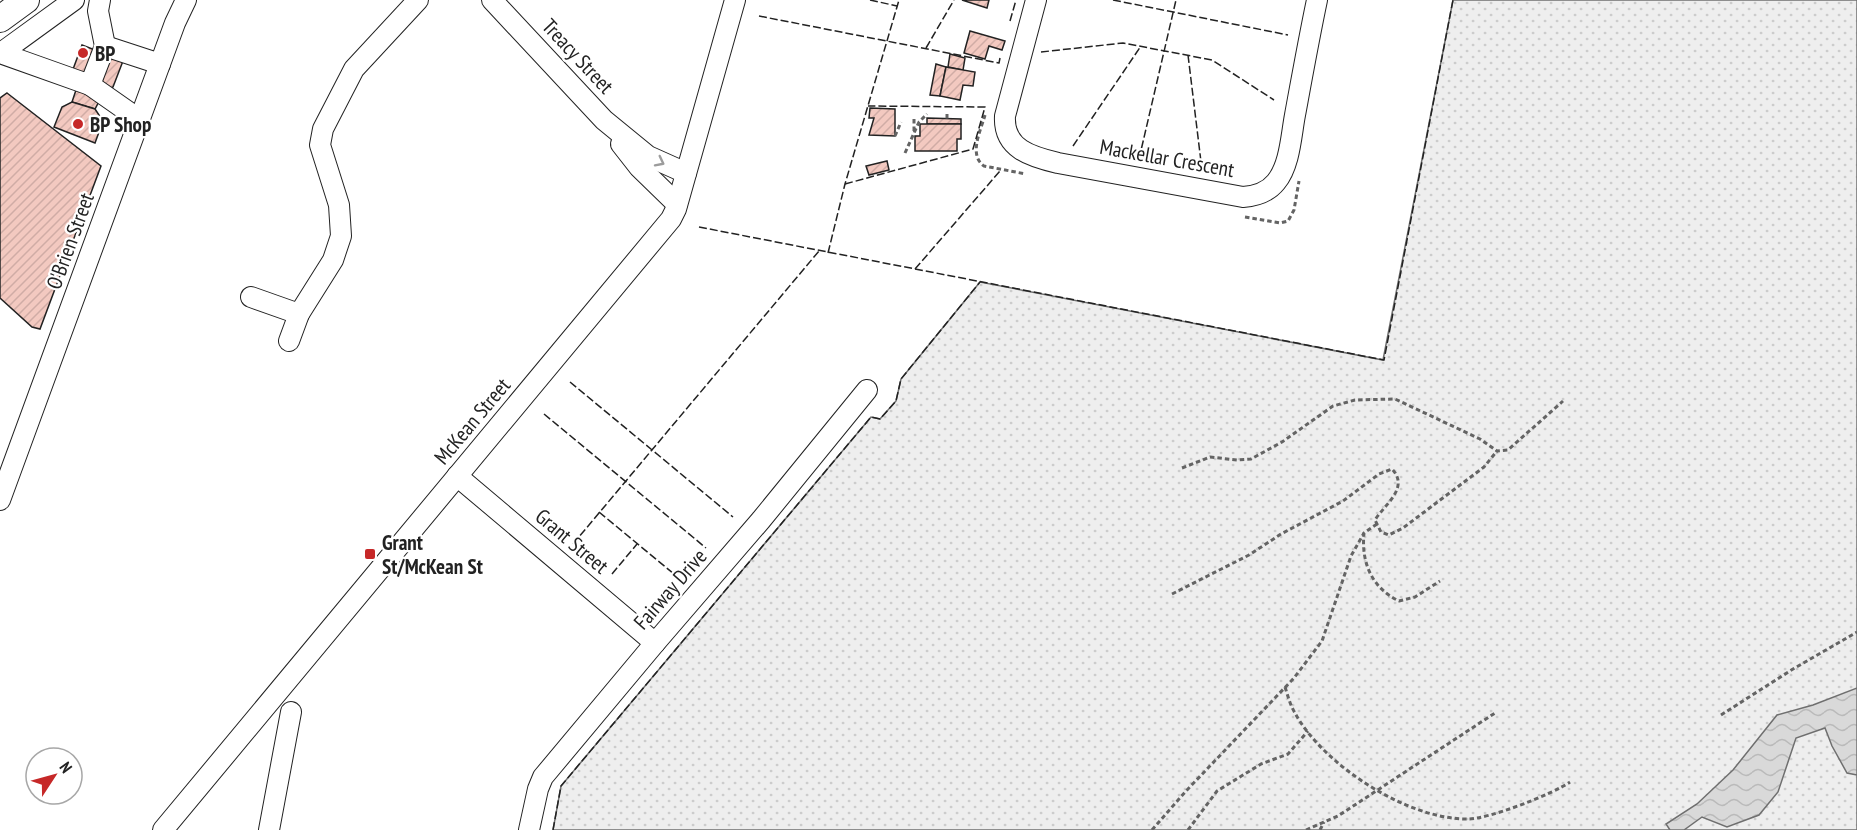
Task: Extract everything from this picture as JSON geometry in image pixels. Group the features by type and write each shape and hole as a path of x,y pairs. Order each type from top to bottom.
{"main road":[{"path":"0,19 27,0"}],"street":[{"path":"0,53 74,0"},
{"path":"90,85 105,46 98,11 100,0"},
{"name":"O'Brien Street","path":"0,500 160,64 186,0"},
{"path":"289,341 299,314 333,260 341,236 339,205 321,148 323,129 354,69 418,0"},
{"name":"Treacy Street","path":"492,0 604,120 639,167 677,204"},
{"name":"McKean Street","path":"170,828 457,476 671,219 735,0"},
{"name":"Mackellar Crescent","path":"1036,0 1005,116 1006,128 1016,147 1030,155 1058,163 1243,196 1254,196 1270,187 1276,182 1285,162 1317,0"},
{"path":"105,46 160,64"},
{"path":"0,53 90,85 140,120"},
{"name":"Treacy Street","path":"604,120 648,156 686,173"},
{"path":"250,297 299,314"},
{"name":"Fairway Drive","path":"530,830 541,780 761,520 867,390"},
{"name":"Grant Street","path":"457,476 655,643"},
{"path":"269,830 291,712"}],"path":[{"path":"988,105 976,158 984,166 1036,176"},
{"path":"905,153 922,119 927,114"},
{"path":"914,118 914,136"},
{"path":"922,119 927,122"},
{"path":"895,136 901,122"},
{"path":"1245,217 1280,224 1288,221 1294,210 1301,173"},
{"path":"1182,468 1210,457 1251,459 1282,442 1333,406 1355,400 1395,399 1480,439 1497,451 1508,450 1563,401"},
{"path":"1172,594 1249,555 1281,534 1343,501 1379,474 1392,469 1397,474 1398,483 1392,499 1375,520 1381,532 1389,535 1403,528 1484,467 1497,451"},
{"path":"1152,830 1285,687 1323,641 1351,556 1364,533 1377,524"},
{"path":"1364,533 1362,549 1365,560 1384,593 1399,601 1415,597 1440,581"},
{"path":"1721,715 1857,632"},
{"path":"1285,687 1294,713 1315,742 1347,770 1407,807 1438,815 1469,819 1513,808 1570,782"},
{"path":"1306,830 1338,816 1495,713"},
{"path":"1188,830 1217,791 1261,764 1288,754 1308,731"},
{"path":"1157,830 1162,819"},
{"path":"1320,830 1324,822"}],"shaded area":[{"path":"1453,0 1857,0 1857,830 553,830 561,786 871,417 880,419 896,401 901,379 980,282 1383,360"}],"water":[{"path":"1857,688 1857,775 1847,773 1825,728 1796,738 1778,792 1759,815 1727,827 1702,817 1684,830 1670,830 1666,824 1697,804 1733,770 1777,715 1813,705"}],"building":[{"path":"962,0 989,0 987,8"},
{"path":"970,31 1005,41 1002,50 989,46 985,59 964,53"},
{"path":"82,45 123,61 113,87 104,92 95,109 72,102 78,84 72,72"},
{"path":"950,54 965,58 963,70 948,67"},
{"path":"936,64 946,67 940,96 930,95"},
{"path":"946,67 975,72 973,86 963,85 960,100 940,96"},
{"path":"7,93 101,166 40,329 32,327 0,298 0,98"},
{"name":"BP Shop","path":"72,102 95,109 103,121 95,143 54,127 62,107"},
{"path":"870,108 895,109 895,136 869,135 874,118 869,118"},
{"path":"927,118 961,119 961,124 927,124"},
{"path":"920,124 961,124 961,139 957,139 957,151 915,151 915,136 920,136"},
{"path":"887,161 889,170 869,175 866,166"}],"fence":[{"path":"870,0 897,6"},
{"path":"828,253 845,184 899,0"},
{"path":"926,48 954,0"},
{"path":"1010,21 1016,0"},
{"path":"1113,0 1288,35"},
{"path":"1139,159 1176,0"},
{"path":"699,227 1384,360 1453,0"},
{"path":"759,16 999,63 1000,58"},
{"path":"1041,52 1123,43 1212,60 1274,100"},
{"path":"1073,146 1141,46"},
{"path":"1188,55 1202,170"},
{"path":"845,184 973,149 985,107 868,106"},
{"path":"915,269 1000,171"},
{"path":"573,544 819,251"},
{"path":"553,830 561,786 871,417 880,419 896,401 901,379 980,282"},
{"path":"570,382 733,517"},
{"path":"544,414 706,548"},
{"path":"599,512 680,579"},
{"path":"612,574 637,544"}],"place":[{"name":"BP","path":"83,53"},
{"name":"BP Shop","path":"78,124"},
{"name":"Grant St/McKean St","path":"370,554"}]}
